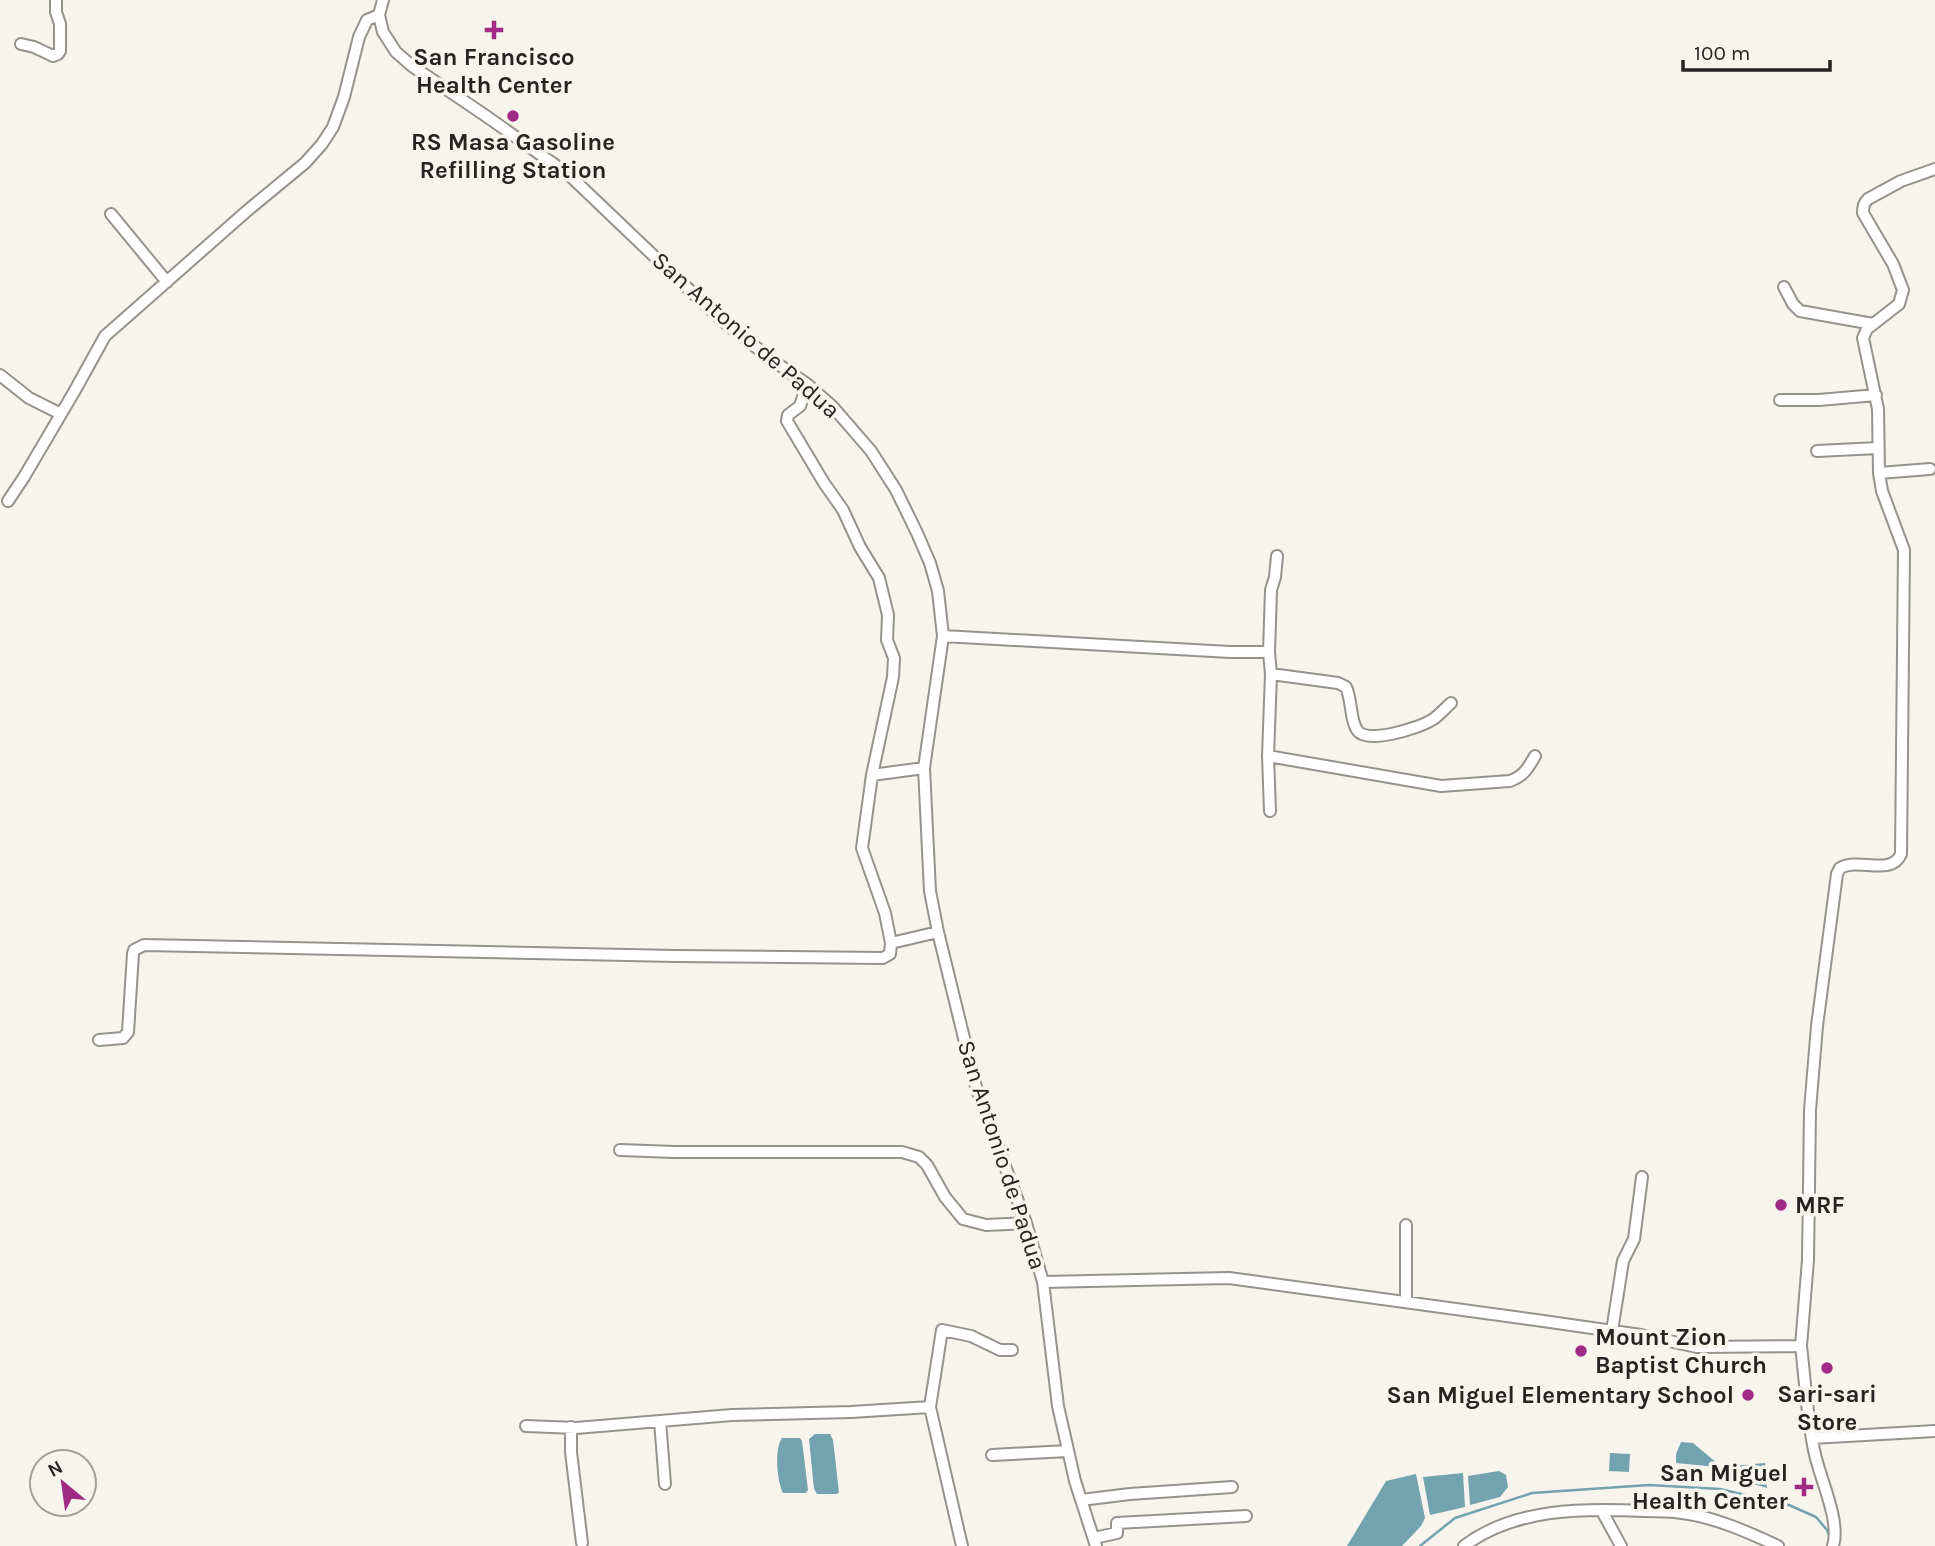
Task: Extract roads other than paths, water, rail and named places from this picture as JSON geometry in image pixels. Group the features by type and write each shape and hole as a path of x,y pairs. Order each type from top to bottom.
{"street":[{"path":"21,44 53,56 58,54 61,29 55,0"},
{"path":"8,501 105,336 247,210 305,163 322,144 333,127 344,97 359,37 367,20 379,15 383,0"},
{"name":"San Antonio de Padua","path":"379,15 387,40 412,66 568,174 701,301 834,408 863,442 896,490 930,563 938,592 943,636 924,768 930,891 976,1087 1026,1223 1043,1282 1058,1406 1081,1500 1095,1542"},
{"path":"1834,1542 1832,1510 1814,1450 1801,1346 1808,1260 1812,1086 1817,1026 1837,874 1840,868 1851,863 1890,866 1896,863 1901,854 1904,550 1878,473 1879,423 1863,338 1873,324 1899,304 1903,290 1893,264 1863,213 1864,203 1868,198 1901,181 1935,169"},
{"path":"111,214 167,282"},
{"path":"1784,287 1800,311 1873,324"},
{"path":"0,375 29,398 61,414"},
{"path":"99,1040 123,1038 128,1031 133,954 134,950 144,945 883,958 890,954 891,943 885,913 862,848 872,775 893,677 894,658 887,643 888,615 879,578 860,547 843,510 787,421 788,415 800,406 807,384"},
{"path":"1780,400 1875,395"},
{"path":"1817,451 1878,448"},
{"path":"1878,473 1930,469"},
{"path":"1270,811 1269,652 1271,590 1277,556"},
{"path":"943,636 1269,652"},
{"path":"1271,674 1343,685 1349,691 1356,729 1363,735 1379,736 1431,721 1451,703"},
{"path":"1268,756 1441,786 1510,781 1526,772 1535,756"},
{"path":"872,775 924,768"},
{"path":"891,943 938,932"},
{"path":"620,1150 902,1152 919,1157 927,1165 945,1197 963,1219 986,1225 1026,1223"},
{"path":"1612,1331 1623,1261 1634,1239 1642,1177"},
{"path":"1406,1225 1406,1301"},
{"path":"1043,1282 1229,1278 1406,1301 1697,1346 1801,1346"},
{"path":"962,1546 930,1407 942,1330 971,1336 1000,1350 1012,1350"},
{"path":"526,1426 571,1427 732,1415 930,1407"},
{"path":"660,1421 665,1484"},
{"path":"571,1427 571,1452 582,1543"},
{"path":"1812,1438 1935,1431"},
{"path":"992,1455 1068,1451"},
{"path":"1081,1500 1232,1487"},
{"path":"1464,1546 1476,1536 1503,1524 1546,1514 1603,1509 1682,1513 1721,1523 1777,1546"},
{"path":"1603,1514 1621,1546"},
{"path":"1095,1542 1117,1533 1117,1523 1246,1516"}],"water":[{"path":"815,1434 830,1434 833,1440 839,1492 837,1494 817,1494 814,1489 809,1439"},
{"path":"782,1438 800,1438 802,1441 808,1490 806,1493 783,1493 777,1465"},
{"path":"1681,1442 1693,1443 1718,1464 1717,1467 1676,1463"},
{"path":"1610,1453 1630,1454 1629,1472 1609,1471"},
{"path":"1765,1463 1767,1488 1732,1478 1733,1466"},
{"path":"1499,1471 1506,1475 1508,1487 1500,1497 1470,1505 1468,1476"},
{"path":"1463,1473 1465,1507 1430,1515 1423,1477"},
{"path":"1416,1474 1425,1518 1402,1546 1347,1546 1386,1481"}],"waterway":[{"path":"1420,1546 1455,1518 1532,1493 1649,1485 1720,1489 1789,1505 1816,1517 1830,1537"}],"place":[{"name":"San Francisco Health Center","path":"494,30"},
{"name":"RS Masa Gasoline Refilling Station","path":"513,116"},
{"name":"MRF","path":"1781,1205"},
{"name":"Mount Zion Baptist Church","path":"1581,1351"},
{"name":"Sari-sari Store","path":"1827,1368"},
{"name":"San Miguel Elementary School","path":"1748,1395"},
{"name":"San Miguel Health Center","path":"1804,1487"}]}
